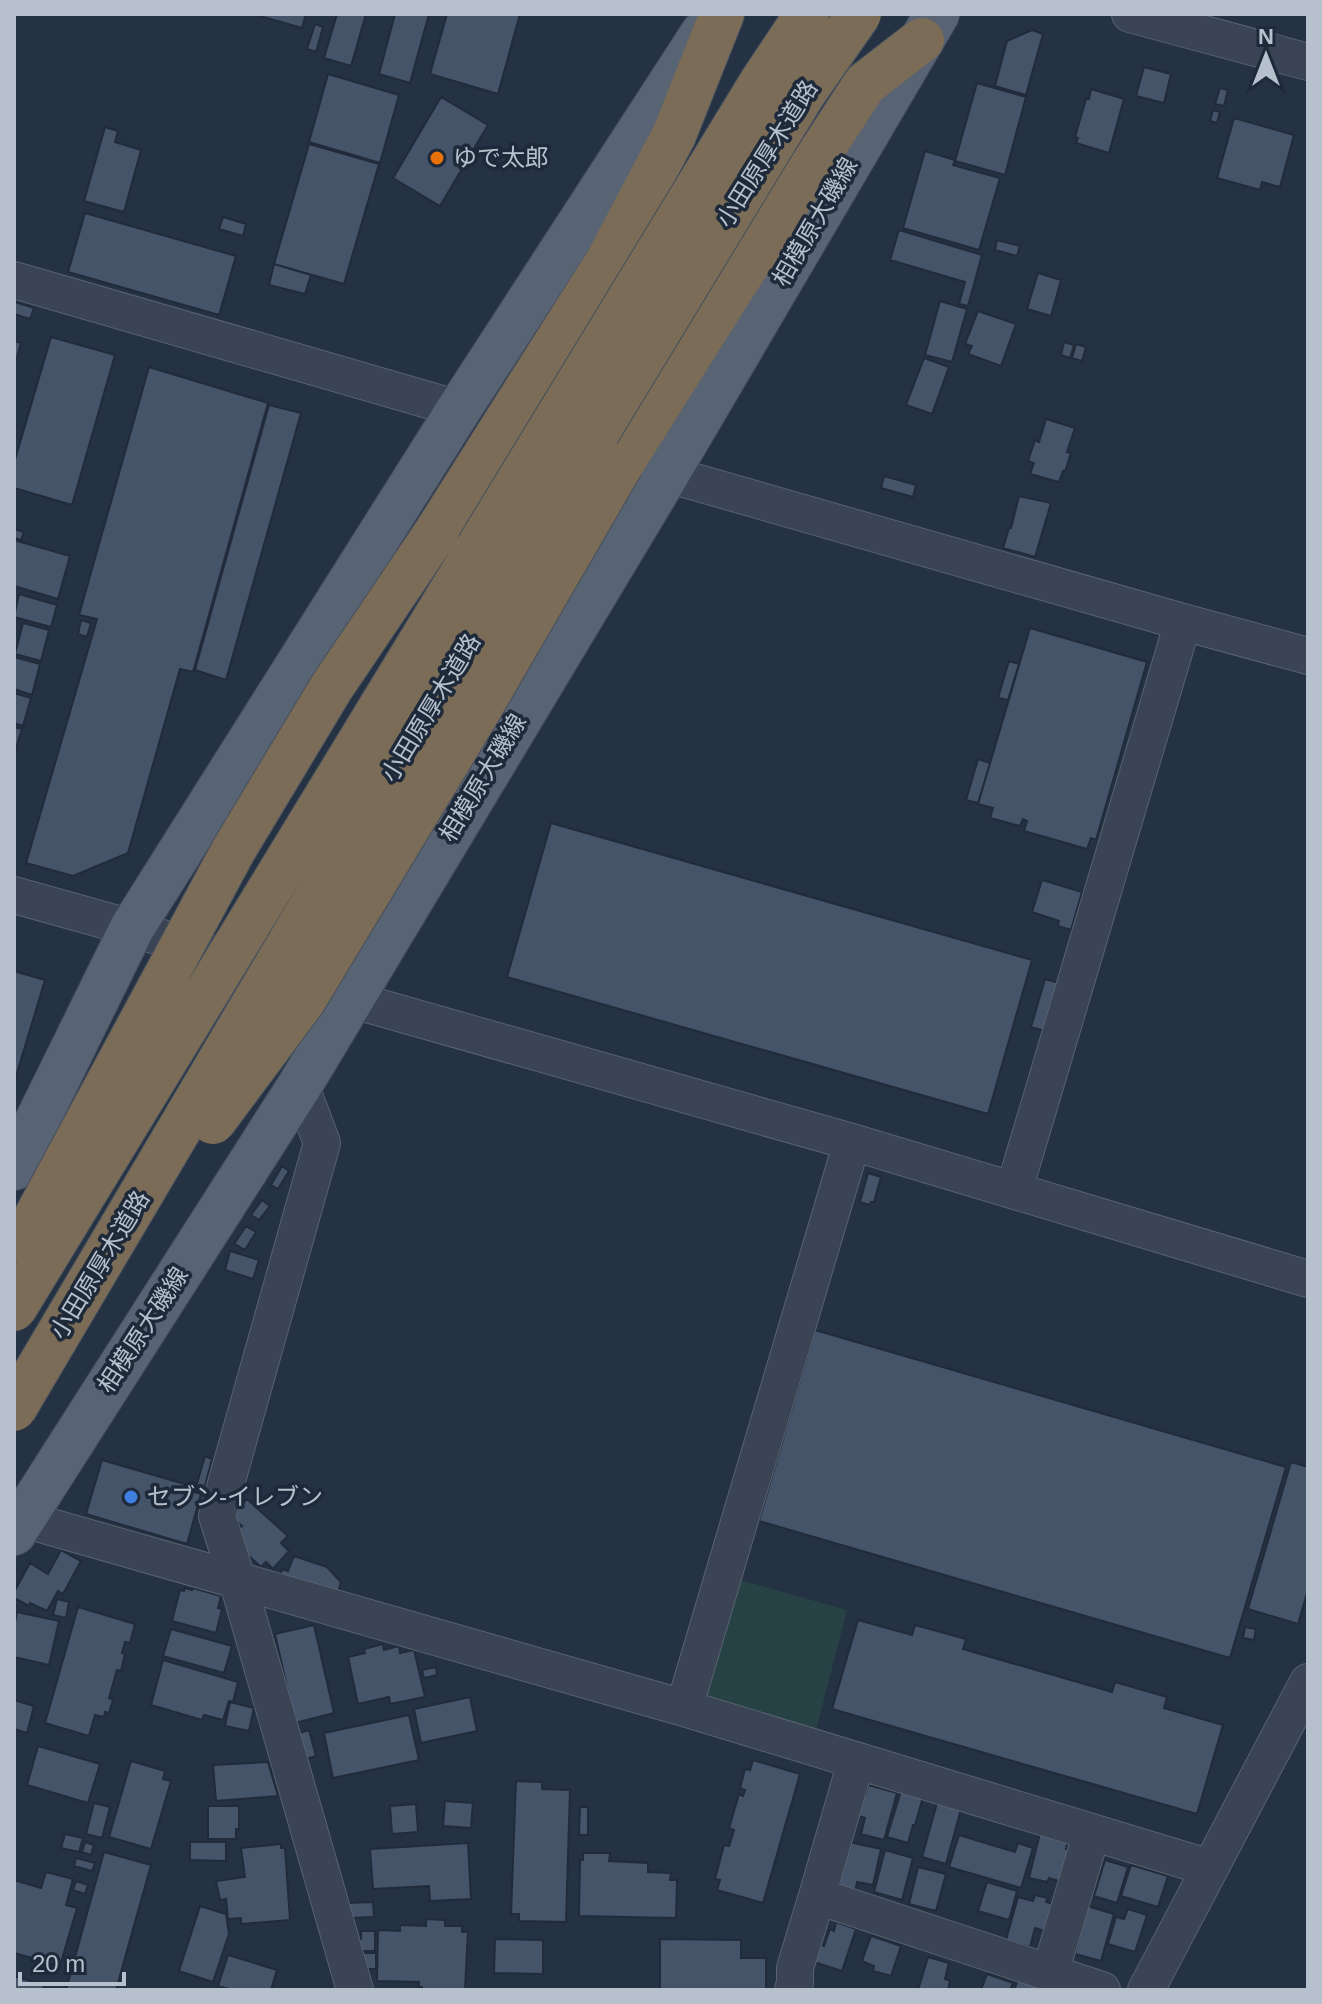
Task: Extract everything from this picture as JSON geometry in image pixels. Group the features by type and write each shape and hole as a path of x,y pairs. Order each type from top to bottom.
{"highway":[{"path":"14,1262 233,851 331,688 437,531 607,262 674,135 722,14"},
{"name":"小田原厚木道路","path":"14,1309 753,97 807,14"},
{"name":"小田原厚木道路","path":"14,1409 359,826 786,121 859,14"},
{"path":"117,1236 188,1155 304,1000 476,715 621,465 731,290 865,84 930,27"}],"main road":[{"path":"14,1168 132,928 459,409 715,14"},
{"name":"相模原大磯線","path":"18,1526 300,1085 667,474 930,27"}],"street":[{"path":"1130,14 1308,62"},
{"path":"14,280 459,409"},
{"path":"667,474 1308,656"},
{"path":"1014,1190 1183,622"},
{"path":"14,895 132,928 350,1000 852,1142 1308,1279"},
{"path":"300,1085 322,1143 217,1516 355,1990"},
{"path":"684,1708 852,1142"},
{"path":"18,1526 237,1579 684,1708 1210,1868"},
{"path":"1146,1990 1308,1682"},
{"path":"793,1990 795,1968 856,1762"},
{"path":"1050,1973 1092,1832"},
{"path":"817,1896 1102,1990"}],"green space":[{"path":"734,1578 847,1610 815,1734 704,1697"}],"building":[{"path":"253,14 306,14 302,28"},
{"path":"337,14 366,14 351,66 324,58"},
{"path":"395,14 429,14 410,83 379,74"},
{"path":"447,14 520,14 498,94 430,74"},
{"path":"315,24 323,27 316,52 307,49"},
{"path":"1032,30 1043,34 1026,95 995,86 1007,41"},
{"path":"1144,67 1171,74 1164,103 1136,96"},
{"path":"328,74 399,95 380,163 309,142"},
{"path":"977,83 1026,97 1005,175 955,161"},
{"path":"1220,88 1228,90 1224,106 1215,104"},
{"path":"1091,89 1124,99 1109,153 1076,143 1078,138 1075,137"},
{"path":"441,97 488,125 440,206 393,178"},
{"path":"1213,110 1220,112 1217,123 1210,121"},
{"path":"1234,118 1294,135 1280,187 1262,182 1260,190 1217,178"},
{"path":"105,127 118,131 115,142 141,150 124,212 84,201"},
{"path":"309,144 379,164 344,284 274,264"},
{"path":"925,151 955,160 953,165 1000,178 979,250 903,228"},
{"path":"85,213 236,256 219,315 68,272"},
{"path":"223,217 246,224 243,236 219,229"},
{"path":"899,230 982,255 968,306 959,304 965,282 890,260"},
{"path":"997,240 1020,246 1017,256 995,250"},
{"path":"274,264 311,275 305,294 269,285"},
{"path":"1038,273 1061,280 1051,316 1027,309"},
{"path":"940,301 967,309 952,362 925,355"},
{"path":"15,302 34,308 30,319 14,314"},
{"path":"978,311 1016,324 1001,366 968,354 972,346 965,344"},
{"path":"51,337 115,355 72,505 14,488 14,463"},
{"path":"14,341 21,343 14,368"},
{"path":"1064,342 1074,345 1070,358 1061,355"},
{"path":"1076,344 1086,347 1082,361 1072,358"},
{"path":"924,358 949,367 932,414 906,405"},
{"path":"149,367 268,403 193,672 180,669 128,853 73,876 26,863 97,619 79,615"},
{"path":"269,405 301,413 226,680 195,670"},
{"path":"1046,419 1075,428 1067,452 1071,453 1059,482 1030,474 1034,463 1028,461 1035,440 1039,442"},
{"path":"884,476 916,485 913,497 881,488"},
{"path":"1019,496 1051,503 1035,557 1003,548"},
{"path":"14,529 24,532 21,540 14,538"},
{"path":"14,540 70,556 58,599 14,586"},
{"path":"19,594 57,605 51,627 14,617"},
{"path":"81,620 91,623 87,637 78,634"},
{"path":"23,623 49,630 41,661 15,654"},
{"path":"1030,628 1147,662 1096,840 1091,838 1087,849 1024,831 1027,821 1023,819 1020,826 990,818 993,808 978,804"},
{"path":"14,657 40,664 32,695 14,689"},
{"path":"1009,661 1019,664 1008,700 998,698"},
{"path":"14,693 31,698 23,726 14,723"},
{"path":"14,727 22,729 14,755"},
{"path":"978,759 990,763 978,803 966,800"},
{"path":"551,823 1032,960 988,1114 507,977"},
{"path":"1042,880 1082,892 1071,930 1058,926 1059,921 1032,912"},
{"path":"14,971 45,980 14,1083"},
{"path":"1045,979 1059,983 1045,1031 1031,1027"},
{"path":"282,1166 289,1171 278,1189 271,1185"},
{"path":"868,1173 881,1177 874,1202 870,1205 860,1202"},
{"path":"262,1200 270,1206 259,1220 251,1215"},
{"path":"246,1226 256,1232 245,1250 234,1244"},
{"path":"230,1251 259,1260 253,1279 225,1270"},
{"path":"815,1330 1286,1467 1230,1658 759,1521"},
{"path":"205,1456 212,1459 204,1490 196,1487"},
{"path":"102,1460 188,1485 187,1490 201,1494 187,1544 86,1514"},
{"path":"1291,1462 1308,1467 1308,1590 1298,1624 1248,1609"},
{"path":"247,1499 288,1536 281,1543 289,1551 273,1569 266,1562 261,1567 230,1539 242,1526 231,1516"},
{"path":"61,1550 81,1561 63,1594 58,1591 47,1611 14,1598 14,1592 30,1563 48,1574"},
{"path":"294,1556 327,1567 341,1582 335,1602 279,1583 282,1569 288,1571"},
{"path":"185,1588 221,1596 218,1608 222,1609 216,1633 172,1621 180,1590 184,1591"},
{"path":"57,1599 69,1602 66,1618 53,1615"},
{"path":"78,1607 135,1624 130,1643 125,1642 121,1671 117,1670 109,1698 113,1700 109,1713 105,1712 104,1717 95,1715 89,1736 45,1723"},
{"path":"17,1612 59,1621 49,1665 14,1657"},
{"path":"858,1620 912,1635 915,1625 966,1639 963,1649 1112,1692 1115,1682 1167,1697 1164,1708 1223,1725 1197,1814 832,1709"},
{"path":"314,1625 334,1713 295,1723 275,1634"},
{"path":"1245,1627 1256,1629 1254,1640 1243,1638"},
{"path":"171,1629 232,1646 224,1673 163,1656"},
{"path":"383,1644 384,1650 399,1646 400,1653 414,1650 425,1697 390,1704 389,1697 358,1704 348,1657"},
{"path":"163,1660 238,1682 233,1702 229,1701 223,1720 204,1715 202,1720 151,1705"},
{"path":"436,1667 437,1675 424,1678 422,1670"},
{"path":"470,1697 477,1731 421,1743 414,1709"},
{"path":"14,1700 34,1706 27,1733 14,1729"},
{"path":"230,1702 254,1708 249,1731 225,1726"},
{"path":"409,1715 419,1760 333,1778 324,1733"},
{"path":"309,1730 316,1756 303,1760 296,1734"},
{"path":"38,1746 100,1764 88,1803 27,1785"},
{"path":"753,1760 800,1774 763,1903 717,1890 720,1880 715,1879 724,1845 729,1846 734,1830 729,1828 739,1794 743,1796 745,1790 740,1788 745,1769 750,1770"},
{"path":"131,1761 165,1771 163,1779 171,1781 151,1849 109,1837"},
{"path":"268,1762 278,1796 216,1801 213,1765"},
{"path":"516,1781 542,1782 542,1789 570,1790 566,1922 519,1921 519,1914 511,1914"},
{"path":"868,1785 897,1793 884,1840 861,1834 865,1818 852,1814 858,1792 866,1794"},
{"path":"901,1791 923,1797 908,1843 887,1837"},
{"path":"445,1801 473,1803 471,1828 443,1826"},
{"path":"94,1803 110,1807 102,1838 86,1834"},
{"path":"937,1803 961,1809 946,1864 922,1857"},
{"path":"416,1804 418,1832 392,1834 390,1806"},
{"path":"208,1806 239,1806 236,1839 208,1839"},
{"path":"580,1807 588,1807 588,1835 579,1835"},
{"path":"1040,1833 1068,1841 1066,1849 1071,1850 1062,1882 1049,1878 1047,1882 1029,1878"},
{"path":"65,1834 83,1838 79,1852 61,1848"},
{"path":"959,1835 1015,1852 1018,1843 1033,1848 1021,1888 949,1867"},
{"path":"85,1842 94,1845 91,1855 82,1852"},
{"path":"190,1842 226,1842 226,1861 190,1860"},
{"path":"849,1842 881,1849 873,1885 857,1882 855,1893 838,1889"},
{"path":"468,1843 471,1899 430,1901 429,1886 373,1889 370,1849"},
{"path":"281,1844 281,1848 285,1848 290,1920 241,1924 241,1918 228,1919 226,1899 220,1900 216,1881 245,1877 241,1848"},
{"path":"885,1850 913,1858 902,1900 874,1892"},
{"path":"104,1852 151,1865 116,1990 66,1990"},
{"path":"583,1853 610,1853 609,1861 648,1863 648,1872 671,1873 670,1880 677,1880 676,1918 579,1916 580,1860 583,1860"},
{"path":"76,1858 95,1863 92,1871 74,1866"},
{"path":"1105,1860 1128,1867 1117,1903 1094,1896"},
{"path":"1131,1865 1168,1876 1158,1907 1121,1896"},
{"path":"918,1867 946,1874 936,1911 909,1904"},
{"path":"46,1872 73,1879 66,1905 77,1908 60,1966 14,1953 14,1880 41,1888"},
{"path":"76,1881 88,1885 85,1894 73,1890"},
{"path":"987,1882 1017,1891 1009,1920 978,1911"},
{"path":"1035,1895 1048,1898 1046,1902 1056,1905 1048,1932 1035,1928 1030,1947 1006,1940 1018,1897 1033,1901"},
{"path":"373,1902 374,1917 348,1918 348,1903"},
{"path":"200,1906 226,1914 229,1934 213,1982 179,1971"},
{"path":"1087,1906 1114,1914 1101,1961 1075,1954"},
{"path":"1128,1909 1147,1915 1135,1952 1108,1944 1116,1917 1124,1919"},
{"path":"426,1919 445,1920 445,1926 462,1926 462,1932 468,1932 465,1990 422,1990 419,1982 377,1981 378,1930 400,1931 400,1925 426,1926"},
{"path":"836,1922 856,1929 842,1971 808,1960 814,1943 824,1946"},
{"path":"361,1931 375,1931 375,1951 355,1951 355,1939 361,1939"},
{"path":"871,1936 901,1946 891,1976 873,1971 874,1966 862,1961"},
{"path":"495,1939 543,1940 543,1974 494,1973"},
{"path":"660,1939 741,1940 741,1958 766,1958 766,1990 660,1990"},
{"path":"362,1953 376,1953 376,1969 362,1969"},
{"path":"228,1955 277,1970 271,1990 233,1990 218,1986"},
{"path":"928,1957 949,1963 945,1979 950,1981 948,1990 918,1990"},
{"path":"987,1974 1013,1983 1010,1990 981,1990"},
{"path":"14,1976 44,1985 43,1990 14,1990"},
{"path":"1018,1980 1041,1988 1014,1990"}],"place":[{"name":"ゆで太郎","path":"437,158"},
{"name":"セブン-イレブン","path":"131,1497"}]}
